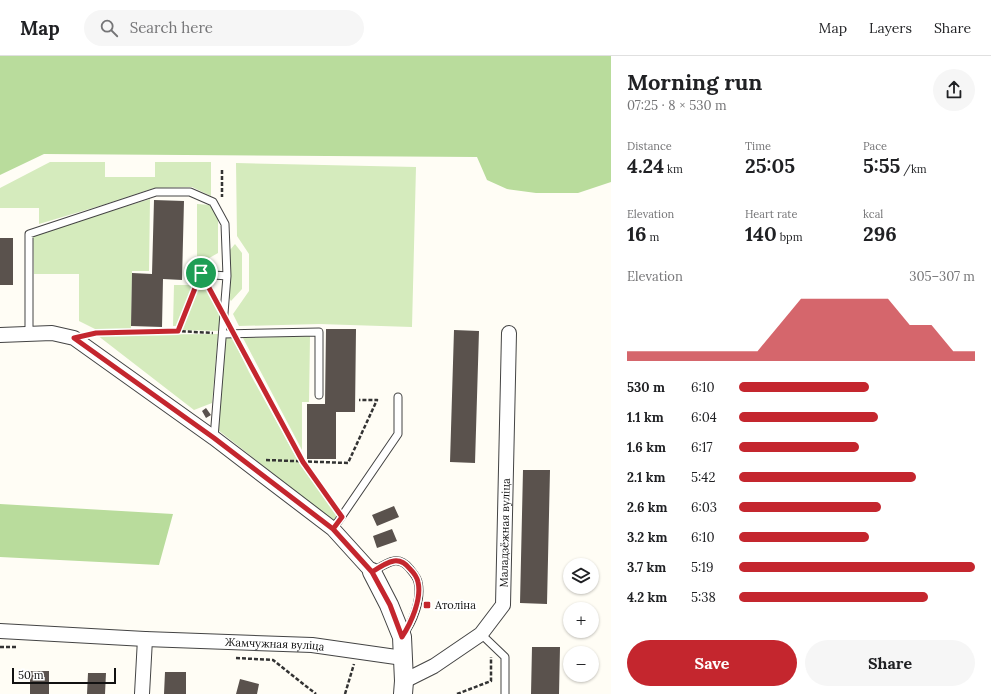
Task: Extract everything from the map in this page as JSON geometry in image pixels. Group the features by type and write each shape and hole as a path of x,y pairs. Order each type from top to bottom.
{"street":[{"path":"0,335 52,333 74,338 214,438 333,529 372,572 390,605 402,637 403,688"},
{"name":"Маладзёжная вуліца","path":"403,688 482,634 504,605 509,333"},
{"name":"Жамчужная вуліца","path":"0,632 312,646 403,658"},
{"path":"142,694 145,639"}],"lane":[{"path":"29,334 29,234 156,192 190,192 213,202 225,224 227,276 214,438"},
{"path":"214,275 227,276"},
{"path":"223,334 319,332 319,395"},
{"path":"333,529 398,434 398,397"},
{"path":"372,572 392,561 398,561 403,562 418,581 418,598 415,612 402,637"},
{"path":"482,634 505,658 505,694"}],"path":[{"path":"178,331 201,273 207,268"},
{"path":"193,273 201,273"},
{"path":"201,273 224,315"},
{"path":"74,338 96,333 178,331 223,334"},
{"path":"234,333 303,462 342,517"},
{"path":"245,461 259,460 348,463 377,400 360,400"},
{"path":"0,647 23,647"},
{"path":"345,694 357,652"},
{"path":"457,694 491,681 491,652"},
{"path":"235,658 274,660 316,694"}],"green space":[{"path":"0,56 611,56 611,182 578,193 536,193 507,189 487,180 477,157 44,154 0,175"},
{"path":"50,162 105,162 105,177 155,177 155,162 211,162 211,196 192,187 154,188 39,224 39,208 0,208 0,188"},
{"path":"236,163 416,167 412,327 319,324 239,326 233,314 249,291 249,254 237,236"},
{"path":"150,199 149,271 132,271 131,329 95,329 79,321 79,274 34,274 33,235"},
{"path":"197,204 210,205 218,219 218,253 197,265"},
{"path":"235,244 242,253 242,289 231,301 229,298 230,250"},
{"path":"201,277 223,316 221,331 180,330"},
{"path":"174,285 194,285 178,326 173,326"},
{"path":"218,334 212,403 194,410 97,335"},
{"path":"310,336 309,402 302,402 302,450 243,338"},
{"path":"225,337 232,337 249,372 300,464 337,516 333,521 218,430"},
{"path":"0,504 173,514 159,565 0,557"}],"building":[{"path":"154,200 184,201 182,280 163,279 162,327 131,326 132,273 152,274"},
{"path":"0,238 13,238 13,285 0,285"},
{"path":"326,329 356,329 355,412 336,412 336,459 307,459 307,404 325,404"},
{"path":"454,330 479,331 475,463 450,462"},
{"path":"206,408 211,415 206,418 202,411"},
{"path":"523,470 550,470 547,604 520,603"},
{"path":"394,506 399,517 377,526 372,515"},
{"path":"392,529 397,541 377,548 373,536"},
{"path":"532,647 560,647 559,694 531,694"},
{"path":"30,671 49,671 49,694 30,694"},
{"path":"165,672 186,672 186,694 164,694"},
{"path":"88,673 106,673 105,694 87,694"},
{"path":"240,679 259,684 257,694 236,694"}],"place":[{"name":"Атоліна","path":"427,605"}],"route":[{"path":"201,273 178,331 96,333 74,338 214,438 333,529 372,572 390,605 402,637 415,612 418,598 419,589 415,574 403,562 398,561 392,561 372,572 333,529 342,517 303,462 201,273"}]}
